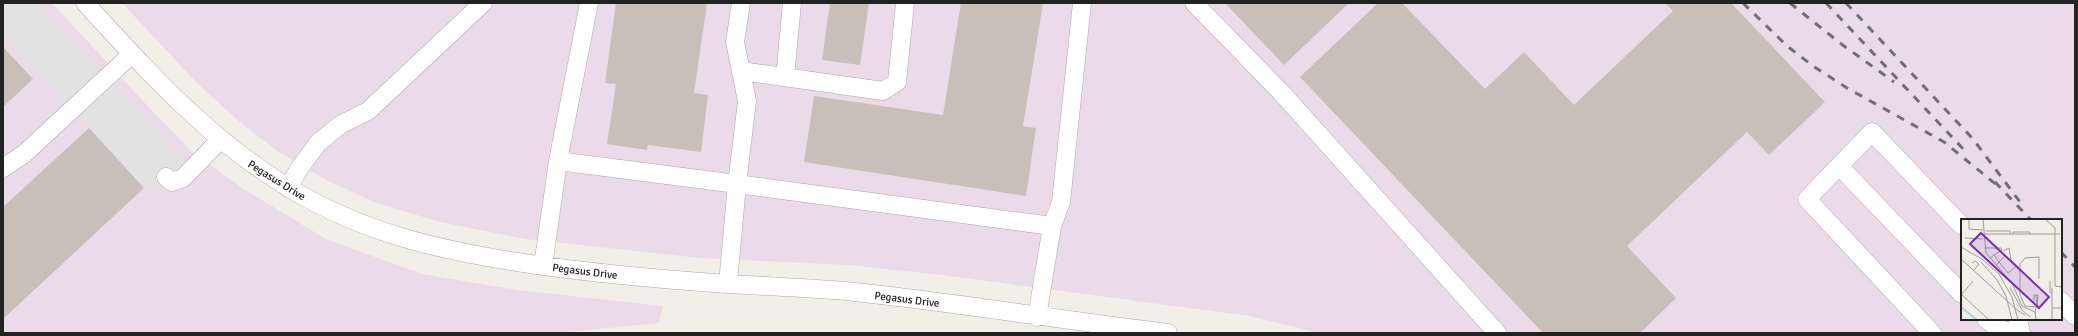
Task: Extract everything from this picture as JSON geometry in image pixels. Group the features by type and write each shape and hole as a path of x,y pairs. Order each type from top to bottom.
{"street":[{"name":"Pegasus Drive","path":"85,3 132,54 199,122 249,163 288,188 355,222 390,235 428,246 474,256 543,266 635,277 845,291 1168,333"},
{"path":"288,188 299,169 318,143 340,125 368,111 483,3"},
{"path":"543,266 558,161 589,3"},
{"path":"728,284 746,101 735,42 741,3"},
{"path":"785,77 792,3"},
{"path":"741,71 883,91 897,82 905,3"},
{"path":"1037,317 1052,226 1061,202 1082,3"},
{"path":"1194,3 1280,91 1497,333"},
{"path":"3,168 24,154 132,54"},
{"path":"1932,333 1807,199 1872,132 1961,225"},
{"path":"166,177 172,182 183,178 220,140"},
{"path":"558,161 1052,226"},
{"path":"1839,166 1961,293"},
{"path":"2062,302 2075,316"},
{"path":"1987,320 1999,329 2013,333"},
{"path":"2018,320 2021,333"}],"shaded area":[{"path":"3,3 52,3 204,164 209,164 242,188 326,239 422,274 518,290 663,306 659,323 558,333 3,333"},
{"path":"3,3 37,3 183,160 150,193 3,36"},
{"path":"122,3 2075,3 2075,333 1318,333 1249,316 942,275 848,265 700,258 525,239 440,222 376,203 326,180 280,153 236,119 196,82"}],"building":[{"path":"616,3 707,3 694,93 708,95 701,152 648,145 647,150 607,144 616,84 605,83"},
{"path":"830,3 869,3 860,65 822,60"},
{"path":"961,3 1043,3 1023,126 1036,128 1026,196 804,162 814,96 943,115"},
{"path":"1225,3 1349,3 1284,65"},
{"path":"1378,3 1402,3 1485,89 1524,52 1574,105 1673,11 1665,3 1731,3 1825,102 1769,155 1747,132 1627,246 1676,298 1640,333 1543,333 1300,77"},
{"path":"3,47 33,79 3,107"},
{"path":"89,128 144,188 3,319 3,207"}],"railway":[{"path":"1743,3 1787,46 1813,66 1847,88 1944,142 1998,186"},
{"path":"1790,3 1840,43 1894,82"},
{"path":"1826,3 1967,153"},
{"path":"1846,3 1973,139 2020,202"},
{"path":"1995,182 2030,219"},
{"path":"2062,253 2075,267"}]}
